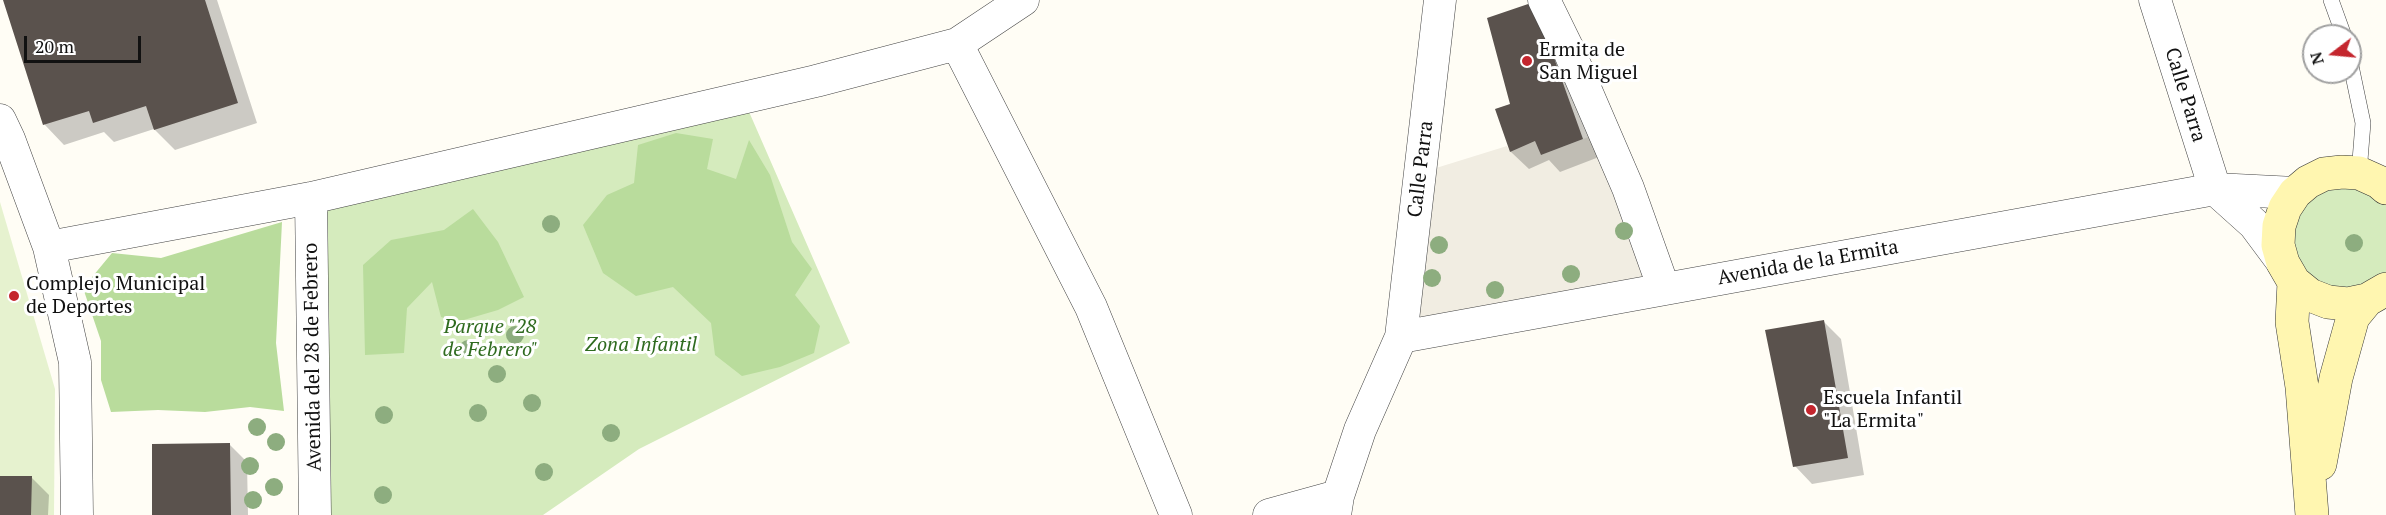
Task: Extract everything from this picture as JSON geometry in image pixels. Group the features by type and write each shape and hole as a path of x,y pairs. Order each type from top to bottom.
{"main road":[{"path":"2312,513 2302,387 2292,322 2289,272 2278,245 2279,226 2285,208 2295,193 2308,182 2325,174 2342,172 2377,177"},
{"path":"2289,272 2310,295 2328,302 2348,304 2376,294"},
{"path":"2312,513 2336,378 2353,317 2376,294"}],"street":[{"path":"49,247 311,198 806,83 957,44 1023,0"},
{"name":"Calle Parra","path":"1336,506 1360,430 1401,337 1440,0"},
{"path":"1544,0 1569,51 1628,188 1664,289"},
{"name":"Calle Parra","path":"2155,0 2215,189"},
{"path":"957,44 1091,307 1176,515"},
{"path":"0,120 49,247 75,362 77,515"},
{"path":"2215,189 2253,224 2289,272"},
{"name":"Avenida de la Ermita","path":"1401,337 2215,189 2295,193"},
{"name":"Avenida del 28 de Febrero","path":"311,198 315,515"},
{"path":"1269,515 1336,506"}],"lane":[{"path":"2331,0 2340,24"},
{"path":"2355,84 2377,177"}],"green space":[{"name":"Parque \"28 de Febrero\"","path":"743,98 850,343 639,449 543,515 315,515 311,198"},
{"path":"676,133 713,139 707,169 736,179 749,140 770,175 792,242 812,269 795,295 820,326 814,353 780,367 742,376 715,355 711,323 673,287 636,296 603,273 583,225 607,195 634,183 638,145"},
{"path":"2351,181 2386,202 2386,273 2378,282 2341,294 2306,279 2288,230 2303,198"},
{"name":"Complejo Municipal de Deportes","path":"0,202 55,389 54,515 0,515"},
{"path":"473,209 498,242 524,297 498,310 457,322 441,317 432,282 407,308 404,353 365,355 363,265 391,240 444,230"},
{"path":"282,222 276,343 284,411 250,407 205,412 158,410 111,412 101,380 101,341 83,288 112,253 161,258"}],"shaded area":[{"path":"1604,131 1664,289 1401,337 1420,173 1507,146 1510,152 1535,141 1541,155"}],"building":[{"path":"3,0 205,0 238,103 154,130 146,106 93,123 89,111 43,125"},
{"name":"Ermita de San Miguel","path":"1534,2 1583,139 1541,155 1535,141 1510,152 1495,109 1510,104 1487,18"},
{"name":"Escuela Infantil \"La Ermita\"","path":"1824,320 1848,458 1793,467 1765,330"},
{"path":"230,443 231,515 152,515 152,444"},
{"path":"0,476 32,476 31,515 0,515"}],"place":[{"name":"Ermita de San Miguel","path":"1527,61"},
{"name":"Complejo Municipal de Deportes","path":"14,296"},
{"name":"Escuela Infantil \"La Ermita\"","path":"1811,410"}],"park label":[{"name":"Zona Infantil","path":"641,345"}]}
